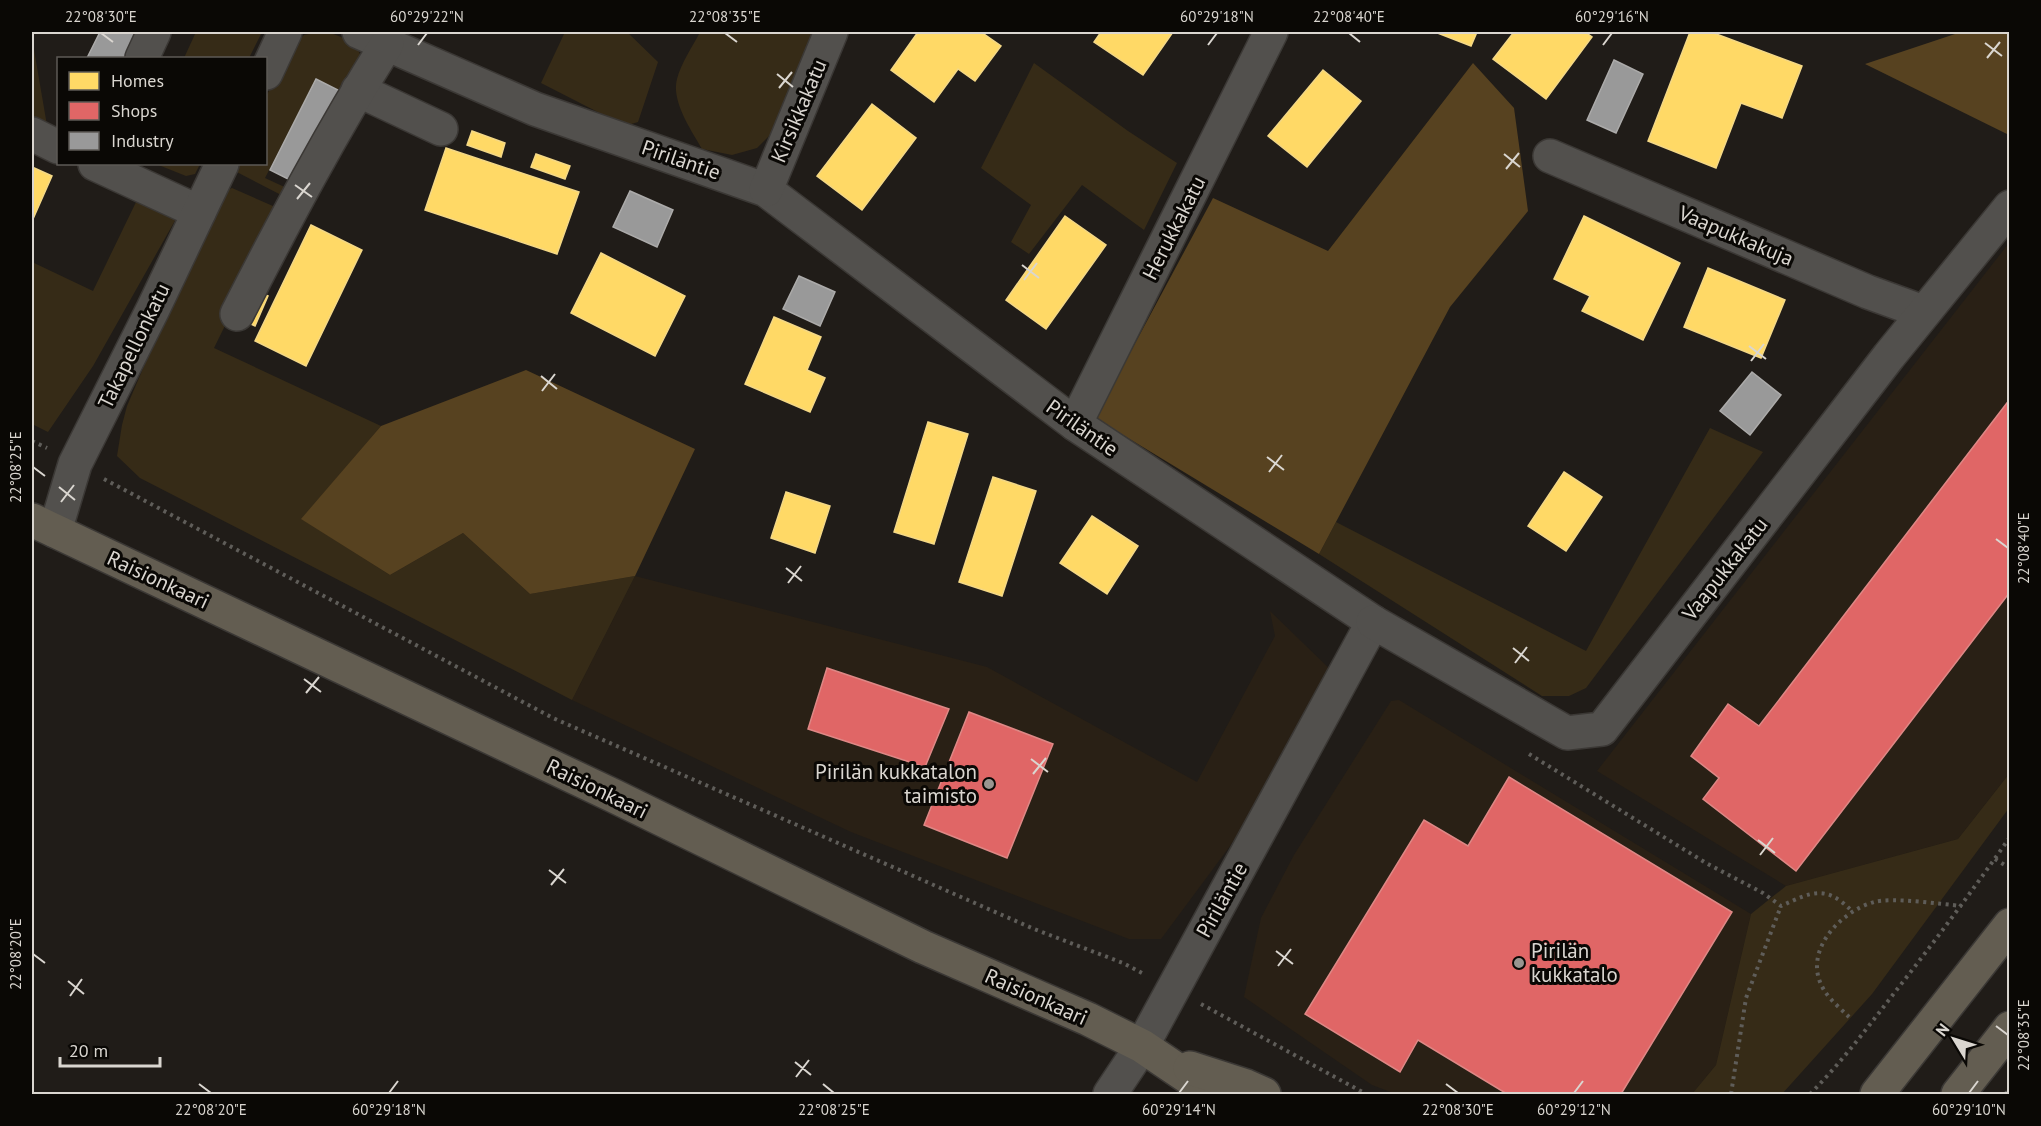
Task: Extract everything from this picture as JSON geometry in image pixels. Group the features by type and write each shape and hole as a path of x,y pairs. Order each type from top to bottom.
{"main road":[{"name":"Raisionkaari","path":"43,526 614,796 923,947 1088,1019 1152,1052 1246,1086 1264,1095"},
{"path":"1877,1095 2010,925"},
{"path":"1958,1095 2010,1028"},
{"name":"Raisionkaari","path":"1152,1052 1213,1095"}],"street":[{"path":"142,57 154,32"},
{"path":"267,71 285,32"},
{"name":"Kirsikkakatu","path":"766,190 831,32"},
{"name":"Herukkakatu","path":"1075,424 1271,32"},
{"path":"237,314 295,200 358,90 373,38"},
{"name":"Piriläntie","path":"373,38 535,109 766,190 1075,424 1373,622 1173,989 1152,1052 1110,1095"},
{"path":"358,90 441,129"},
{"path":"32,134 57,146"},
{"name":"Vaapukkakuja","path":"1550,156 1868,292 1923,312"},
{"path":"97,165 199,212"},
{"name":"Takapellonkatu","path":"43,526 153,309 222,165"},
{"name":"Vaapukkakatu","path":"1373,622 1567,733 1602,729 1923,312 2010,207"}],"path":[{"path":"32,441 553,718 1024,924 1123,963 1366,1095"},
{"path":"1810,1095 1962,906 2010,837"},
{"path":"1995,859 2008,867"},
{"path":"1849,1017 1824,990 1818,975 1820,950 1825,937 1838,922 1852,911 1875,902 1915,902 1962,906"},
{"path":"1731,1095 1746,998 1781,906"},
{"path":"2005,1095 2010,1090"}],"shaded area":[{"path":"196,32 262,32 250,57 184,57"},
{"path":"328,32 354,42 361,56 342,92 316,79 265,178 291,190 287,198 231,169 233,165 267,165 267,95 287,52 304,35"},
{"path":"565,32 627,32 658,62 638,122 625,126 541,83"},
{"path":"700,32 819,32 776,129 757,148 732,155 702,149 683,115 677,97 677,79"},
{"path":"1961,32 2009,32 2009,135 1865,64"},
{"path":"32,38 50,143 32,134"},
{"path":"1034,63 1128,131 1177,163 1144,230 1082,185 1029,254 1011,242 1031,205 981,168"},
{"path":"1473,63 1514,108 1528,211 1450,307 1319,554 1095,418 1213,198 1328,251"},
{"path":"158,165 200,165 195,174 186,176"},
{"path":"232,188 282,210 214,348 381,426 302,519 390,575 463,533 530,594 635,576 572,700 140,478 117,456 127,406 162,324 224,192"},
{"path":"138,198 177,217 93,366 48,432 32,424 32,262 93,291"},
{"path":"2009,243 2009,774 1958,839 1786,886 1597,771"},
{"path":"526,370 695,449 635,576 530,594 463,533 390,575 301,519 381,426"},
{"path":"1710,428 1763,452 1586,688 1569,696 1542,696 1319,554 1336,522 1586,651"},
{"path":"635,576 987,667 1197,782 1275,636 1270,611 1337,676 1230,846 1161,939 1129,939 851,832 572,700"},
{"name":"Pirilän kukkatalo","path":"1399,700 1751,914 1716,1065 1692,1094 1396,1094 1372,1085 1244,997 1261,918 1294,855 1391,701"},
{"path":"2009,774 2009,808 1872,994 1782,1094 1692,1094 1716,1065 1751,914 1786,886 1958,839"}],"building: Homes":[{"path":"918,32 981,32 1001,46 975,81 958,69 934,102 891,70"},
{"path":"1101,32 1173,32 1143,75 1094,42"},
{"path":"1435,32 1477,32 1471,46"},
{"path":"1514,32 1585,32 1592,37 1546,99 1493,59"},
{"path":"1690,32 1711,32 1802,66 1782,118 1741,103 1716,168 1648,141"},
{"path":"1323,70 1361,101 1307,167 1268,136"},
{"path":"872,104 916,138 862,210 817,176"},
{"path":"472,131 505,143 501,157 467,145"},
{"path":"446,148 579,192 557,254 425,210"},
{"path":"536,154 570,166 565,179 531,167"},
{"path":"32,167 52,176 33,219 32,218"},
{"path":"1065,216 1106,245 1046,329 1006,300"},
{"path":"1584,216 1680,263 1643,340 1582,311 1590,296 1554,279"},
{"path":"311,225 362,250 306,366 255,341"},
{"path":"601,253 685,296 655,356 571,313"},
{"path":"1708,268 1785,300 1761,358 1684,327"},
{"path":"256,291 268,296 255,326 242,320"},
{"path":"774,317 821,337 807,370 825,378 810,412 745,384"},
{"path":"928,422 968,434 934,544 894,532"},
{"path":"1564,472 1602,497 1566,551 1528,526"},
{"path":"993,477 1036,491 1002,596 959,582"},
{"path":"786,492 830,506 815,553 771,538"},
{"path":"1092,516 1138,546 1107,594 1060,563"}],"building: Shops":[{"path":"2010,399 2010,592 1796,871 1703,799 1719,778 1691,756 1728,704 1759,726"},
{"path":"827,668 949,709 925,767 808,729"},
{"name":"Pirilän kukkatalon taimisto","path":"969,712 1053,744 1007,858 924,825"},
{"name":"Pirilän kukkatalo","path":"1509,777 1732,912 1621,1094 1507,1094 1418,1040 1400,1072 1305,1014 1424,820 1468,846"}],"building: Industry":[{"path":"100,32 139,32 127,57 88,57"},
{"path":"1614,60 1643,74 1616,133 1587,120"},
{"path":"316,79 342,92 296,183 270,170"},
{"path":"630,191 673,210 657,247 613,227"},
{"path":"799,276 835,292 820,326 783,309"},
{"path":"1752,372 1781,395 1750,435 1720,411"}],"place":[{"name":"Pirilän kukkatalon taimisto","path":"989,784"},
{"name":"Pirilän kukkatalo","path":"1519,963"}]}
